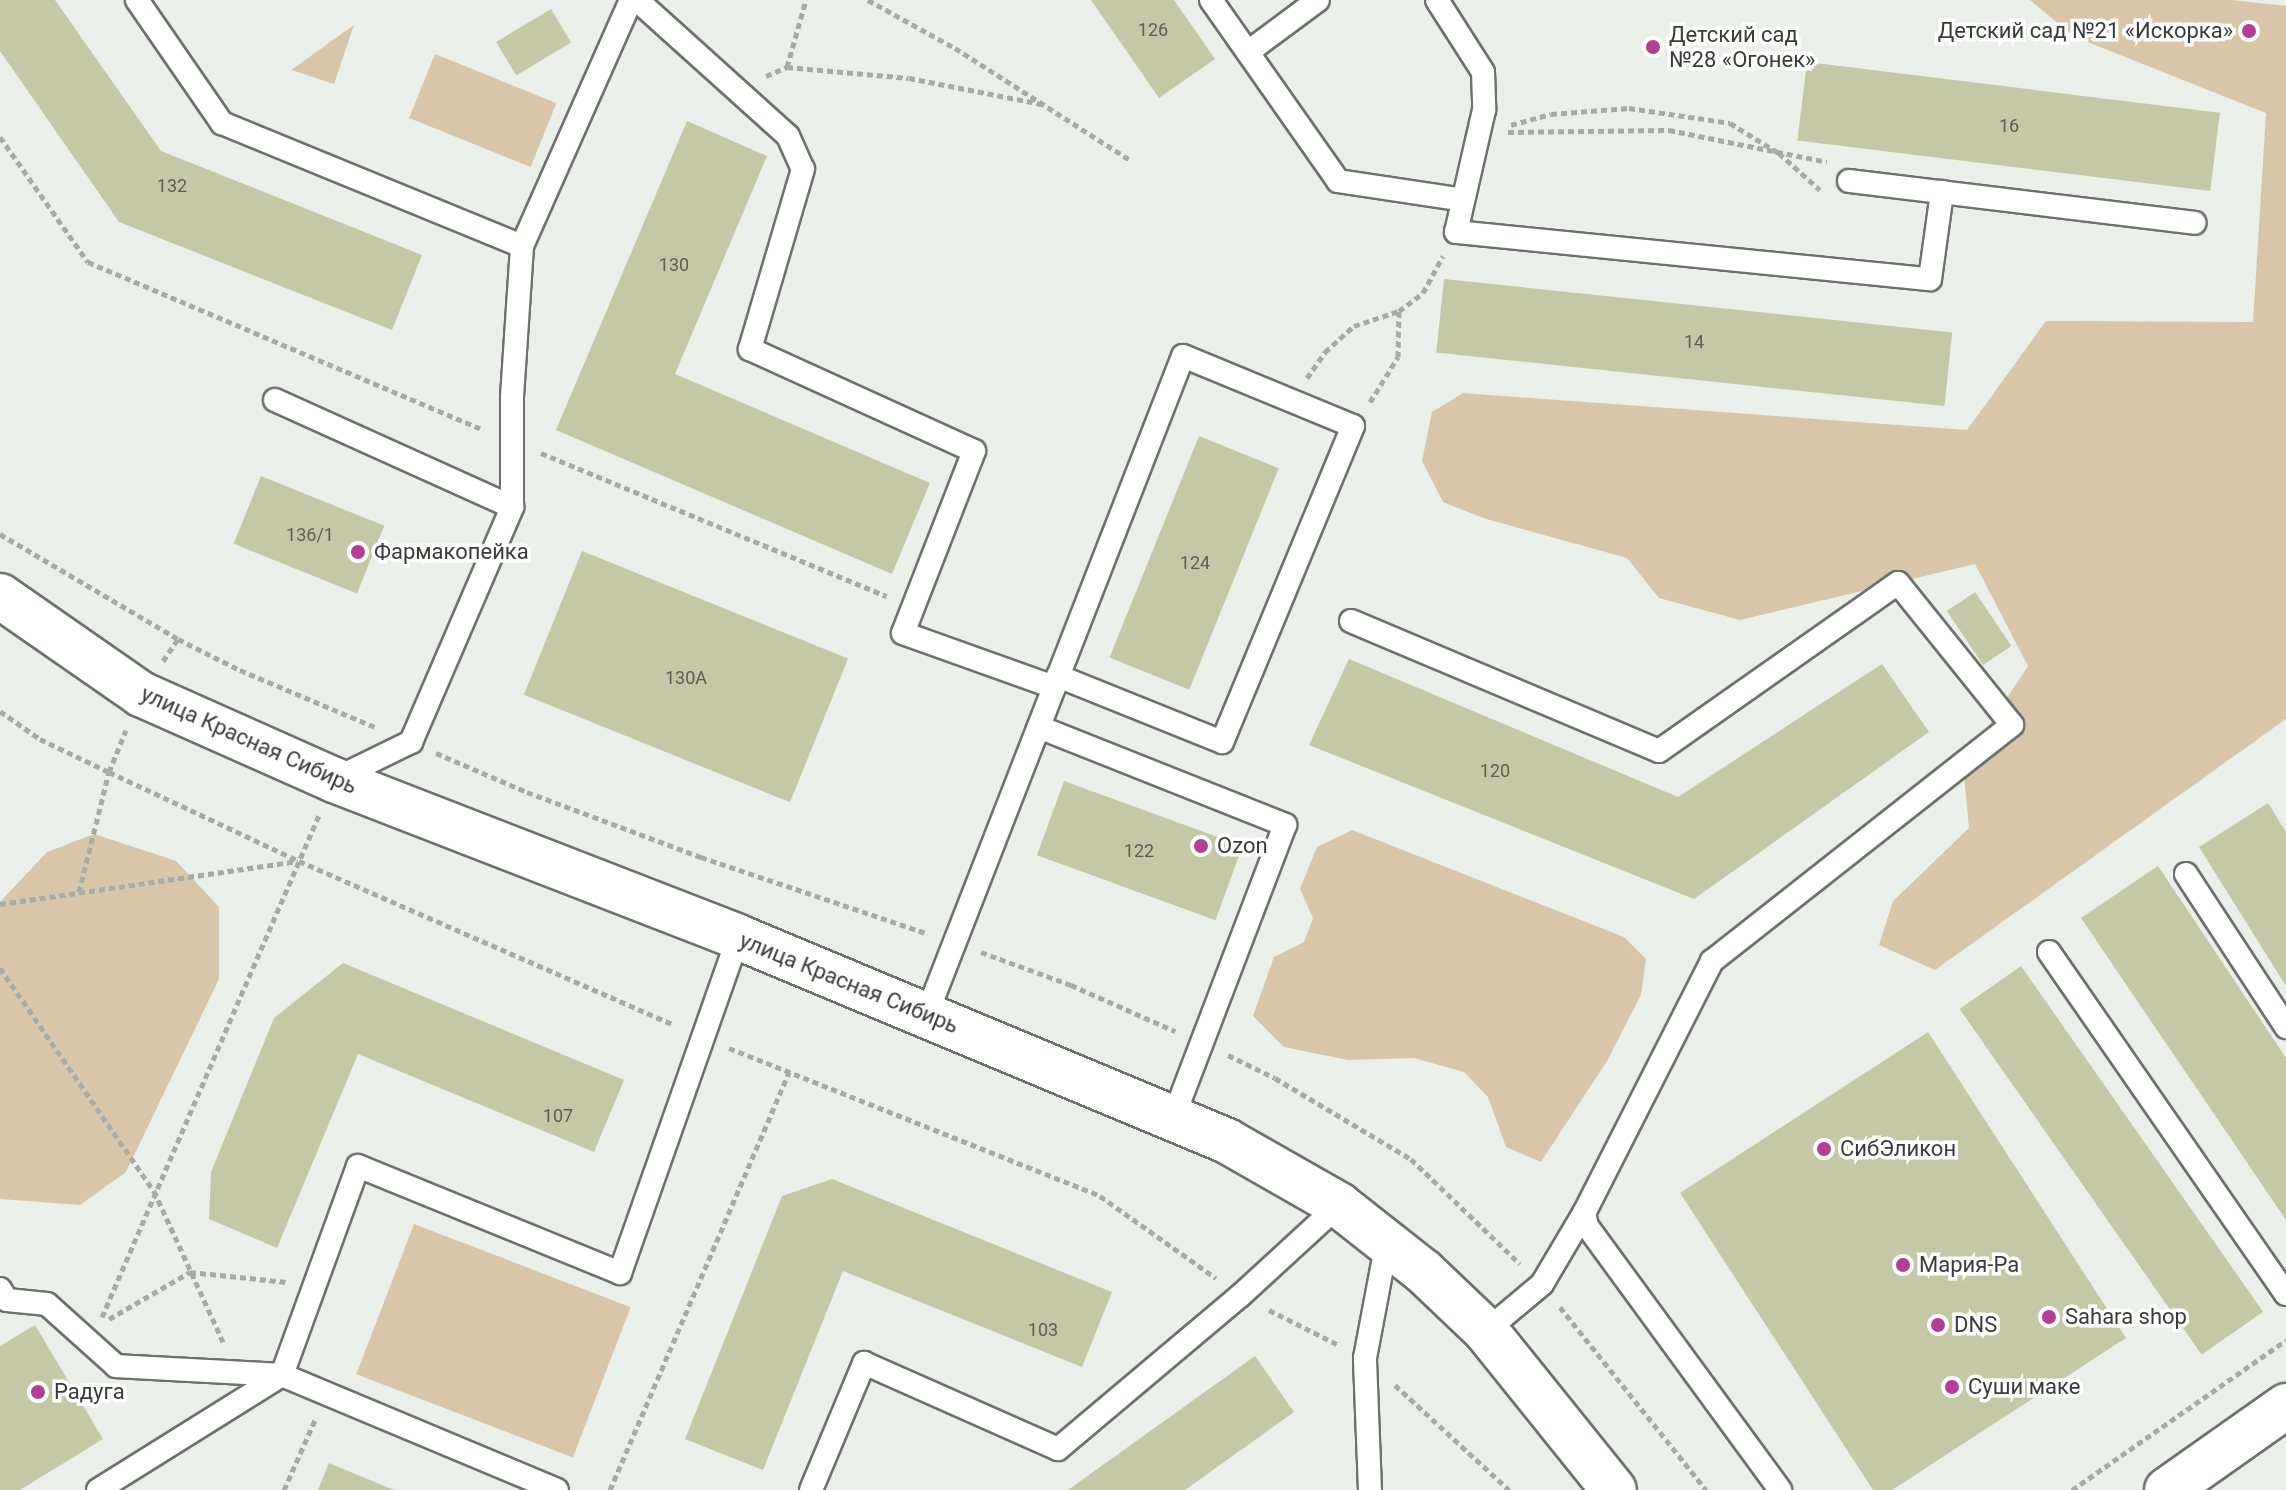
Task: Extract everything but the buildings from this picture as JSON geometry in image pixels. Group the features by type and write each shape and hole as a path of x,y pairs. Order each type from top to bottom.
{"street":[{"name":"улица Красная Сибирь","path":"0,596 141,694 334,780 738,937 1227,1141 1339,1205 1423,1271 1486,1331 1614,1490"},
{"path":"2167,1490 2286,1406"}],"lane":[{"path":"137,0 222,123 522,246"},
{"path":"334,780 411,742 512,507 512,442 522,246 634,0 788,136 803,169 750,349 974,451 903,633 1056,681 1222,742 1353,426 1183,356 1056,681 1039,727 926,1016"},
{"path":"1211,0 1338,181 1463,200"},
{"path":"1248,52 1318,0"},
{"path":"1437,0 1483,72 1484,110 1456,232 1930,279 1942,192"},
{"path":"1856,182 2194,223"},
{"path":"275,400 512,507"},
{"path":"1351,621 1659,751 1898,583 2012,725 1712,961 1584,1213 1542,1284 1486,1331"},
{"path":"1039,727 1285,825 1173,1118"},
{"path":"2186,874 2286,1027"},
{"path":"98,1490 282,1375 358,1166 620,1273 738,937"},
{"path":"2049,952 2286,1294"},
{"path":"811,1490 864,1363 1058,1449 1240,1296 1339,1205"},
{"path":"1584,1213 1587,1226 1780,1490"},
{"path":"1370,1490 1365,1358 1387,1242"},
{"path":"0,1289 7,1300 47,1304 116,1366 282,1375 557,1490"}],"path":[{"path":"787,67 806,0"},
{"path":"868,0 955,48 1130,160"},
{"path":"736,89 787,67 909,78 1042,104"},
{"path":"1479,133 1551,114 1629,108 1730,123 1779,153 1825,194"},
{"path":"1479,133 1669,130 1842,164 1856,182"},
{"path":"0,137 88,262 512,442 914,607"},
{"path":"1290,401 1325,352 1354,326 1399,311 1423,293 1456,232"},
{"path":"1353,426 1398,357 1399,311"},
{"path":"0,711 40,739 299,861 703,1037 1100,1196 1240,1296"},
{"path":"79,892 109,772"},
{"path":"315,1285 190,1272 98,1326 334,780"},
{"path":"0,904 299,861"},
{"path":"0,968 154,1191 237,1372"},
{"path":"610,1490 789,1072"},
{"path":"2072,1490 2286,1340"},
{"path":"284,1490 326,1393"}],"shaded area":[{"path":"2030,0 2232,0 2286,6 2286,719 1935,970 1879,945 1893,901 1969,828 1963,765 2028,666 1975,564 1740,620 1659,598 1627,558 1483,518 1443,502 1422,461 1432,412 1463,393 1967,430 2046,321 2253,322 2266,113 2075,37"},
{"path":"354,25 334,84 291,70"},
{"path":"435,54 556,103 531,167 409,118"},
{"path":"1352,830 1624,937 1646,959 1641,995 1607,1061 1541,1162 1506,1147 1488,1097 1464,1072 1414,1058 1348,1060 1284,1047 1253,1016 1274,957 1304,942 1313,918 1300,889 1317,847"},
{"path":"94,834 176,861 219,907 219,979 126,1172 80,1205 0,1199 0,902 47,852"},
{"path":"414,1224 631,1307 573,1457 356,1374"}],"place":[{"name":"Детский сад №21 «Искорка»","path":"2249,31"},
{"name":"Детский сад №28 «Огонек»","path":"1653,47"},
{"name":"Фармакопейка","path":"358,552"},
{"name":"Ozon","path":"1201,846"},
{"name":"СибЭликон","path":"1824,1149"},
{"name":"Мария-Ра","path":"1903,1265"},
{"name":"Sahara shop","path":"2049,1317"},
{"name":"DNS","path":"1938,1325"},
{"name":"Суши маке","path":"1952,1387"},
{"name":"Радуга","path":"38,1392"}]}
